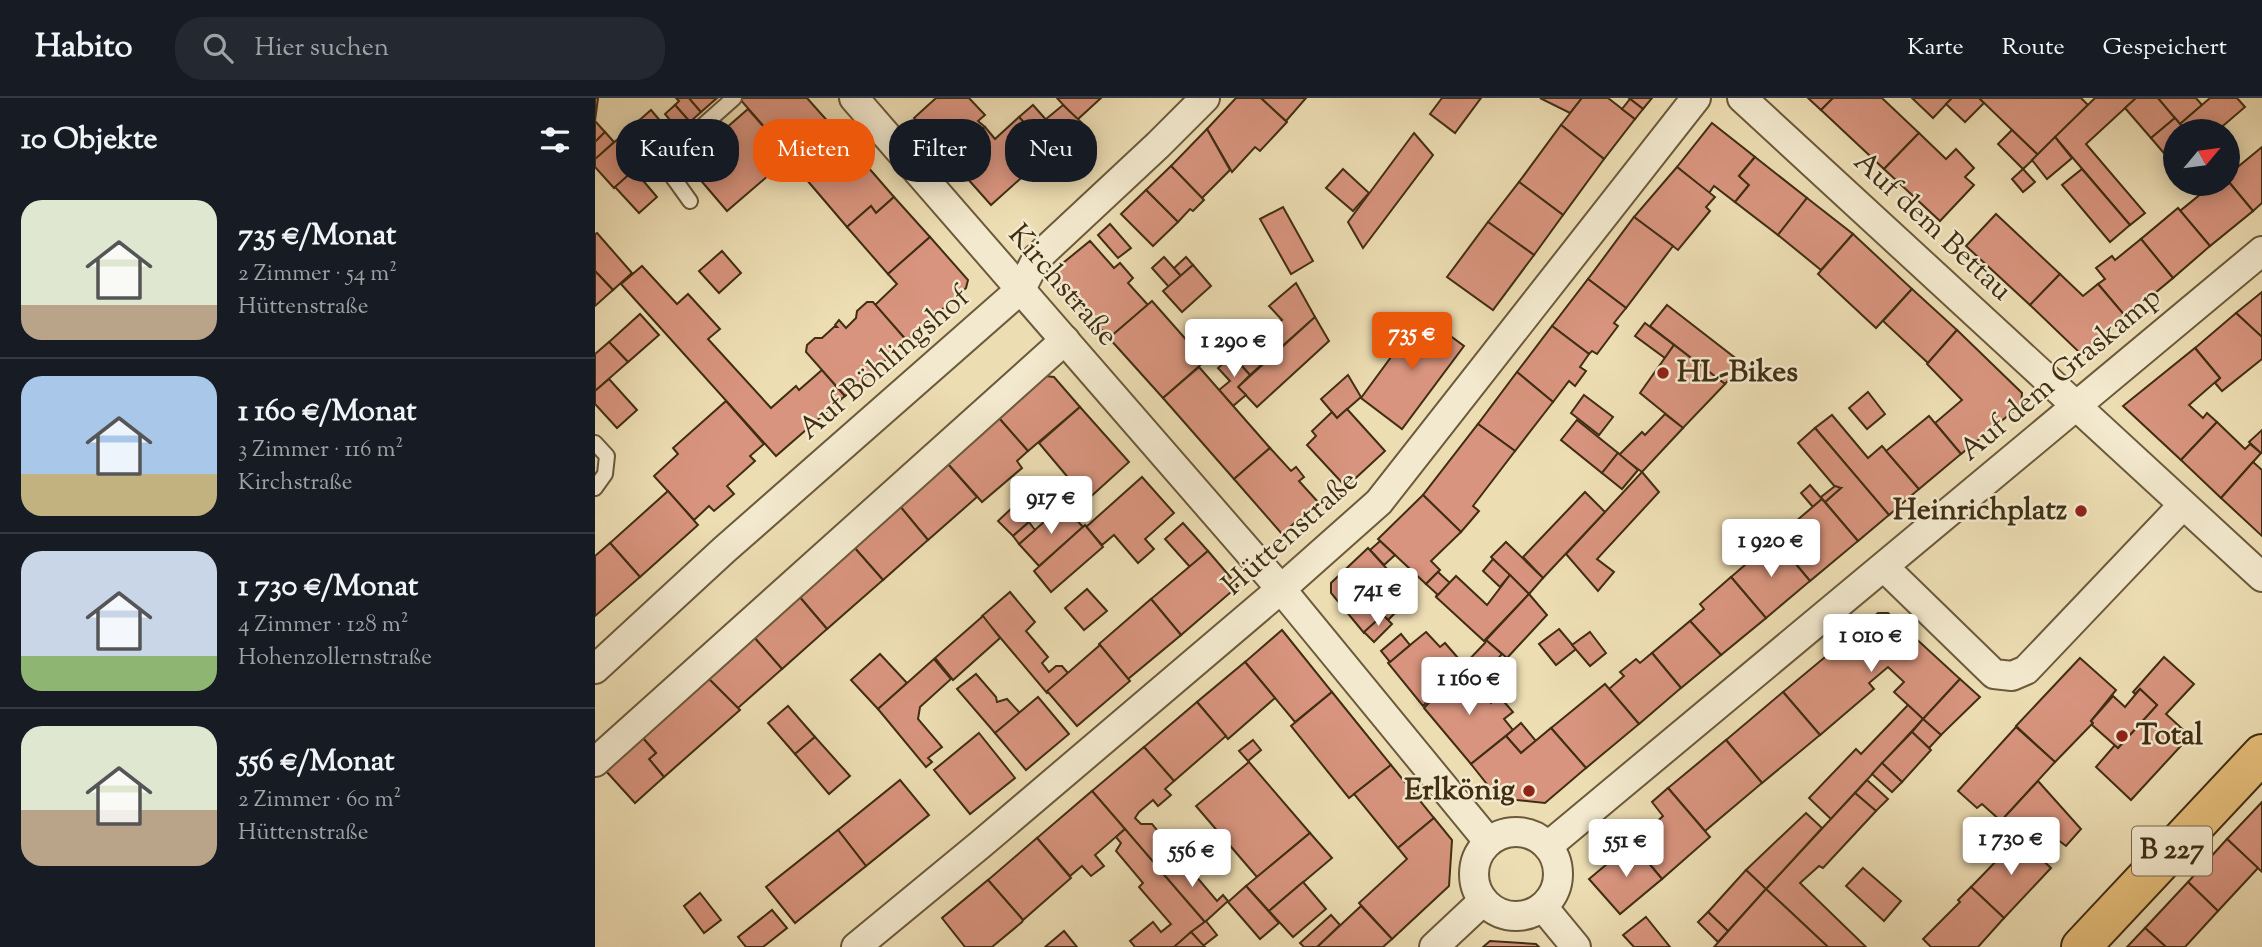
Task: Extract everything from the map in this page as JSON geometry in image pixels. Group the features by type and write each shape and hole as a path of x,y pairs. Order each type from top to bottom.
{"main road":[{"name":"B 227","path":"2081,947 2262,754"}],"street":[{"name":"Kirchstraße","path":"854,98 1282,589 1488,841"},
{"name":"Auf Böhlingshof","path":"596,668 724,550 1021,289 1037,258 1159,145 1205,98"},
{"name":"Hüttenstraße","path":"856,947 1282,589 1379,502 1696,98"},
{"name":"Auf dem Bettau","path":"1742,98 2262,577"},
{"name":"Auf dem Graskamp","path":"1548,846 2262,251"},
{"path":"595,762 1065,340"},
{"path":"1884,567 1994,674 2012,676 2026,670 2183,505"},
{"path":"1526,832 1538,837 1548,846 1555,857 1557,884 1552,897 1543,907 1518,916 1505,915 1483,901 1473,876 1480,851 1488,841 1500,834 1526,832"},
{"path":"1434,947 1483,901"},
{"path":"1543,907 1576,947"}],"lane":[{"path":"690,201 662,162 734,98"},
{"path":"595,443 607,456 605,474 595,488"}],"building":[{"path":"595,98 598,98 595,121"},
{"path":"676,98 689,98 701,112 693,119 687,119 675,105 679,101"},
{"path":"689,98 717,98 701,112"},
{"path":"739,98 807,98 826,119 757,119"},
{"path":"936,98 969,98 985,115 980,119 914,118"},
{"path":"1057,98 1101,98 1078,119"},
{"path":"1236,98 1261,98 1287,122 1260,151 1255,147 1232,172 1207,129"},
{"path":"1261,98 1306,98 1286,121"},
{"path":"1442,98 1481,98 1455,133 1430,114"},
{"path":"1540,98 1582,98 1570,113"},
{"path":"1582,98 1608,98 1635,119 1604,159 1561,125"},
{"path":"1629,98 1652,98 1643,109"},
{"path":"1808,98 1833,98 1821,110"},
{"path":"1833,98 1882,98 1919,133 1884,169 1821,110"},
{"path":"1912,98 1952,98 1933,118"},
{"path":"1952,98 1979,98 1984,103 1965,122 1946,104"},
{"path":"1979,98 2081,98 2088,105 2038,155"},
{"path":"2095,98 2136,98 2086,144 2145,213 2130,225 2055,137"},
{"path":"2136,98 2158,98 2175,118 2163,119 2163,128 2151,138 2125,108"},
{"path":"2158,98 2196,98 2202,105 2186,119 2176,119"},
{"path":"2210,98 2237,98 2245,107 2231,119 2186,119"},
{"path":"1630,99 1643,109 1635,119 1622,109"},
{"path":"675,105 687,119 669,119 665,114"},
{"path":"1033,105 1045,119 1021,119 1019,117"},
{"path":"1063,105 1078,119 1046,119"},
{"path":"748,109 757,119 753,119 753,182 761,182 727,211 702,182 739,182 739,119 737,119"},
{"path":"651,110 659,119 641,119"},
{"path":"595,121 605,132 595,142"},
{"path":"1712,123 1755,157 1739,176 1749,185 1735,202 1714,186 1709,193 1677,167"},
{"path":"1561,125 1604,159 1563,215 1519,182"},
{"path":"2163,128 2163,152 2151,138"},
{"path":"1207,129 1230,170 1202,198 1171,166"},
{"path":"1005,130 1005,182 1017,182 991,205 970,182 991,182 991,134 995,139"},
{"path":"2012,130 2038,155 2023,169 1998,144"},
{"path":"605,132 614,142 595,159 595,142"},
{"path":"1414,133 1433,155 1363,248 1348,222"},
{"path":"1919,133 1946,159 1956,149 1974,168 1965,177 1974,185 1940,221 1884,169"},
{"path":"2055,137 2072,158 2047,179 2032,160"},
{"path":"616,141 616,182 621,182 614,188 595,167 595,159"},
{"path":"2262,147 2262,203 2253,211 2240,195 2240,165"},
{"path":"1755,157 1807,198 1778,235 1735,202 1749,185 1739,176"},
{"path":"1171,166 1204,200 1193,211 1190,209 1178,222 1146,190"},
{"path":"1677,167 1715,197 1706,207 1710,211 1678,250 1634,217"},
{"path":"1343,169 1369,193 1353,211 1326,188"},
{"path":"2023,169 2035,182 2023,192 2012,179"},
{"path":"2082,169 2130,225 2110,242 2062,185"},
{"path":"875,175 894,197 876,213 871,206 847,227 809,182 875,182"},
{"path":"621,182 644,182 657,197 639,213 615,187"},
{"path":"1519,182 1563,215 1534,255 1488,222"},
{"path":"1146,190 1178,222 1153,246 1121,214"},
{"path":"2240,195 2253,211 2210,246 2180,211 2198,196"},
{"path":"894,197 930,237 888,274 847,227 871,206 876,213"},
{"path":"1807,198 1853,234 1821,270 1778,235"},
{"path":"1283,207 1313,261 1291,274 1260,219"},
{"path":"2178,208 2210,246 2173,278 2141,239"},
{"path":"1996,214 2060,274 2030,305 1966,246"},
{"path":"1634,217 1673,246 1626,308 1588,279"},
{"path":"1488,222 1534,255 1493,310 1447,277"},
{"path":"1110,224 1131,248 1118,258 1098,235"},
{"path":"597,233 632,273 613,290 595,271"},
{"path":"1853,234 1912,289 1876,328 1818,274"},
{"path":"930,237 968,280 966,288 907,341 875,305 897,284 888,274"},
{"path":"2141,239 2173,278 2126,317 2098,284 2105,279 2096,268 2112,256 2115,260"},
{"path":"1090,241 1114,268 1120,263 1133,278 1128,283 1148,305 1109,338 1058,281 1058,267"},
{"path":"722,251 741,273 719,293 699,271"},
{"path":"1164,257 1181,276 1169,287 1152,268"},
{"path":"1186,257 1193,265 1181,276 1174,268"},
{"path":"1193,265 1211,286 1182,312 1163,291"},
{"path":"642,266 677,304 688,294 720,329 708,339 771,408 796,386 799,390 822,370 845,396 776,456 621,284"},
{"path":"595,271 613,290 595,306"},
{"path":"2060,274 2083,296 2098,284 2126,317 2081,354 2030,305"},
{"path":"1588,279 1626,308 1614,323 1618,326 1597,354 1592,351 1589,354 1552,326"},
{"path":"1296,283 1315,317 1250,375 1240,364 1242,359 1273,333 1272,329 1282,320 1269,306"},
{"path":"1912,289 1957,330 1928,363 1883,321"},
{"path":"2262,292 2262,337 2236,313"},
{"path":"1152,301 1205,361 1163,398 1109,338"},
{"path":"867,302 873,302 907,341 845,396 806,352 807,345 837,327 835,325 839,320 846,328 856,318 857,311"},
{"path":"1667,305 1743,364 1725,384 1650,326"},
{"path":"2236,313 2262,337 2262,359 2222,391 2215,383 2220,378 2195,348"},
{"path":"640,314 659,335 628,362 609,342"},
{"path":"1422,315 1464,346 1402,429 1361,398"},
{"path":"1315,317 1329,341 1257,407 1238,387"},
{"path":"1645,323 1674,345 1665,358 1635,336"},
{"path":"1552,326 1589,354 1580,367 1586,371 1575,386 1569,381 1553,402 1517,372"},
{"path":"1957,330 2022,393 2021,405 1961,454 1935,423 1962,400 1927,364"},
{"path":"609,342 628,362 595,391 595,354"},
{"path":"1674,345 1725,384 1683,428 1640,393"},
{"path":"2195,348 2220,378 2189,405 2203,418 2207,413 2217,422 2181,460 2123,406"},
{"path":"1236,353 1243,361 1240,364 1250,375 1238,387 1246,395 1233,406 1219,390 1230,381 1218,368"},
{"path":"1199,367 1270,448 1234,479 1163,398"},
{"path":"1517,372 1553,402 1515,451 1478,424"},
{"path":"1348,375 1361,397 1337,418 1321,399"},
{"path":"1045,376 1054,377 1080,407 1028,451 998,417"},
{"path":"609,379 637,410 617,428 595,404 595,391"},
{"path":"1868,392 1885,414 1867,429 1849,408"},
{"path":"1584,395 1613,417 1599,435 1571,413"},
{"path":"726,401 764,444 750,456 755,461 727,486 734,494 714,511 709,506 694,520 654,476 678,454 673,448"},
{"path":"1080,407 1129,462 1087,500 1039,443"},
{"path":"1347,409 1385,451 1346,487 1307,445 1316,436 1312,431 1332,412 1337,418"},
{"path":"1665,414 1683,428 1642,472 1619,455 1642,432 1645,435"},
{"path":"1832,415 1868,458 1882,446 1919,489 1889,515 1815,428"},
{"path":"1929,416 1961,454 1919,489 1886,451"},
{"path":"998,417 1028,451 1017,461 1022,468 982,502 947,463"},
{"path":"1577,420 1618,453 1602,473 1561,440"},
{"path":"2217,422 2245,449 2250,444 2261,453 2221,498 2181,460"},
{"path":"1478,424 1515,451 1473,506 1479,511 1461,532 1423,495"},
{"path":"1815,428 1889,515 1858,541 1825,502 1841,488 1836,488 1798,443"},
{"path":"2262,430 2262,453 2261,453 2249,442"},
{"path":"1270,448 1291,471 1296,467 1304,477 1299,481 1318,502 1282,534 1234,479"},
{"path":"1618,453 1638,470 1622,489 1602,473"},
{"path":"2253,462 2262,470 2262,536 2221,498"},
{"path":"947,463 977,497 928,540 899,505"},
{"path":"1642,472 1659,492 1597,559 1614,572 1598,591 1566,554"},
{"path":"1142,477 1174,513 1145,539 1154,549 1138,563 1114,535 1102,545 1086,527"},
{"path":"1810,485 1822,499 1813,507 1801,493"},
{"path":"1835,486 1841,488 1825,502 1821,497"},
{"path":"668,491 698,525 640,577 610,543"},
{"path":"1585,492 1605,512 1543,578 1523,557"},
{"path":"1423,495 1461,532 1431,561 1440,570 1426,584 1378,539"},
{"path":"1822,499 1858,541 1810,581 1775,539"},
{"path":"899,505 928,540 883,580 853,546"},
{"path":"1063,505 1083,527 1039,566 1019,544"},
{"path":"1014,506 1029,522 1013,536 998,521"},
{"path":"1029,522 1035,530 1019,544 1013,536"},
{"path":"1183,523 1208,551 1190,567 1165,539"},
{"path":"1085,525 1103,547 1051,592 1034,571"},
{"path":"1775,539 1810,581 1766,618 1731,577"},
{"path":"1380,541 1395,555 1384,565 1370,550"},
{"path":"1506,542 1543,578 1529,594 1491,557"},
{"path":"610,543 640,577 595,616 595,556"},
{"path":"853,546 883,580 827,629 798,595"},
{"path":"1368,548 1407,591 1396,602 1400,608 1388,620 1383,615 1364,633 1331,593 1331,583"},
{"path":"1208,551 1238,586 1181,635 1151,599"},
{"path":"1493,559 1510,575 1500,587 1483,571"},
{"path":"1438,572 1450,583 1436,597 1437,594 1426,584"},
{"path":"1510,575 1529,594 1484,641 1436,597 1456,576 1487,605"},
{"path":"1731,577 1766,618 1721,655 1690,621 1704,609 1700,604"},
{"path":"1087,589 1107,611 1084,630 1065,608"},
{"path":"1010,592 1035,622 1026,631 1048,657 1042,663 1049,672 1056,666 1062,666 1068,673 1047,693 982,616"},
{"path":"1529,594 1547,615 1507,658 1486,640"},
{"path":"798,595 827,629 782,669 752,635"},
{"path":"1151,599 1181,635 1128,679 1099,644"},
{"path":"1878,613 1888,613 1960,679 1923,719 1894,692 1904,682 1888,667 1869,683 1874,689 1820,735 1783,692"},
{"path":"1383,615 1392,624 1374,642 1364,632"},
{"path":"983,616 1000,638 953,680 935,658"},
{"path":"1690,621 1721,655 1681,688 1652,653"},
{"path":"1559,629 1576,649 1556,665 1539,644"},
{"path":"1282,630 1332,692 1295,722 1245,662"},
{"path":"1426,632 1440,647 1445,643 1458,658 1452,663 1458,669 1423,706 1388,663"},
{"path":"1590,632 1606,653 1590,666 1572,645"},
{"path":"1401,634 1410,645 1390,662 1381,651"},
{"path":"752,635 782,669 738,708 706,676"},
{"path":"1486,640 1502,654 1481,678 1471,679 1461,668"},
{"path":"1100,645 1130,681 1077,726 1047,691"},
{"path":"1652,653 1681,688 1639,724 1609,689 1624,676 1620,672 1636,659 1640,663"},
{"path":"880,654 907,683 878,709 851,680"},
{"path":"2164,657 2194,684 2166,714 2190,736 2131,800 2096,767 2115,745 2118,748 2157,705 2140,689 2135,694 2133,692"},
{"path":"2080,658 2116,690 2091,721 2093,723 2055,762 2016,726"},
{"path":"934,659 951,679 920,707 918,719 942,747 928,758 932,762 926,767 878,709"},
{"path":"1245,662 1275,698 1228,739 1197,702"},
{"path":"1461,668 1491,703 1499,696 1513,712 1504,719 1513,730 1471,764 1424,708"},
{"path":"976,674 996,697 997,702 1007,699 1020,713 995,733 957,689"},
{"path":"708,678 740,710 664,777 649,759 656,753 642,737"},
{"path":"1960,679 1980,697 1941,735 1923,719"},
{"path":"1605,684 1639,724 1586,768 1551,728"},
{"path":"2140,689 2157,705 2118,748 2092,725 2091,721 2113,696 2125,707"},
{"path":"1332,692 1391,765 1349,798 1291,726"},
{"path":"1783,692 1820,735 1762,783 1726,740"},
{"path":"1038,697 1069,734 1026,770 995,733"},
{"path":"1197,702 1226,736 1174,781 1144,747"},
{"path":"1908,705 1923,719 1831,819 1809,798 1856,749 1861,754"},
{"path":"788,706 815,737 795,754 768,723"},
{"path":"1923,719 1941,735 1929,748 1912,732"},
{"path":"1521,723 1536,741 1521,753 1506,736"},
{"path":"2016,727 2055,762 2001,821 1982,804 1977,808 1958,791"},
{"path":"1551,728 1586,768 1545,803 1498,798 1471,764 1506,736 1521,753"},
{"path":"1912,732 1931,750 1902,782 1882,763"},
{"path":"979,733 1015,778 970,814 934,770"},
{"path":"642,737 656,753 649,759 664,777 635,803 605,770"},
{"path":"815,737 850,776 829,794 795,754"},
{"path":"1253,740 1261,750 1248,761 1239,751"},
{"path":"1726,740 1762,783 1705,831 1668,788"},
{"path":"1144,747 1174,781 1165,789 1171,795 1158,806 1153,800 1135,818 1141,824 1152,824 1178,855 1160,870 1092,791"},
{"path":"1249,762 1310,833 1257,877 1196,806"},
{"path":"1882,763 1902,782 1892,792 1872,774"},
{"path":"1391,765 1434,818 1398,848 1354,794"},
{"path":"900,780 929,815 866,866 838,830"},
{"path":"1867,780 1888,799 1876,811 1855,793"},
{"path":"2038,781 2081,829 2066,846 2054,837 2037,855 2001,821"},
{"path":"1668,788 1710,837 1662,879 1632,843 1663,816 1652,802"},
{"path":"1092,791 1125,829 1095,855 1104,866 1091,876 1082,866 1070,876 1037,838"},
{"path":"1855,793 1876,811 1823,868 1819,866 1800,883 1866,947 1828,947 1766,889"},
{"path":"2262,802 2262,872 2227,839"},
{"path":"1806,813 1822,828 1766,889 1746,870"},
{"path":"1434,818 1452,840 1449,886 1392,939 1359,903 1407,859 1398,848"},
{"path":"1125,829 1205,922 1174,947 1135,947 1130,941 1153,922 1161,932 1171,924 1139,887 1143,883 1116,851 1121,843 1116,837"},
{"path":"838,830 866,866 795,923 766,887"},
{"path":"1310,833 1332,858 1269,911 1246,886"},
{"path":"2017,836 2051,868 2004,918 1971,887"},
{"path":"1037,838 1071,878 1023,920 988,880"},
{"path":"2227,839 2258,868 2218,911 2188,882"},
{"path":"1632,843 1662,879 1620,914 1589,879"},
{"path":"1178,855 1217,901 1223,895 1228,901 1205,922 1160,870"},
{"path":"1863,868 1901,901 1884,921 1846,886"},
{"path":"1746,870 1766,889 1728,931 1708,912"},
{"path":"988,880 1023,920 992,947 965,947 942,918"},
{"path":"1303,882 1326,909 1293,937 1269,911"},
{"path":"2188,882 2218,911 2185,947 2166,947 2145,928"},
{"path":"1246,886 1279,923 1260,939 1228,902"},
{"path":"1971,887 2004,918 1978,947 1931,947 1923,939"},
{"path":"1766,889 1828,947 1714,947"},
{"path":"700,893 721,920 704,933 684,906"},
{"path":"1361,906 1392,939 1383,947 1317,947"},
{"path":"772,910 787,928 763,947 746,947 738,937"},
{"path":"1708,912 1728,931 1718,942 1698,922"},
{"path":"1331,915 1340,925 1317,947 1304,947 1300,943"},
{"path":"1646,917 1670,947 1634,947 1623,935"},
{"path":"1206,921 1217,935 1203,946 1191,932"},
{"path":"2145,928 2166,947 2127,947"},
{"path":"1064,931 1077,947 1045,947"},
{"path":"1191,932 1205,947 1174,947"},
{"path":"1490,941 1536,944 1539,947 1483,947"}],"place":[{"name":"HL-Bikes","path":"1663,373"},
{"name":"Heinrichplatz","path":"2081,511"},
{"name":"Total","path":"2122,736"},
{"name":"Erlkönig","path":"1529,791"}]}
